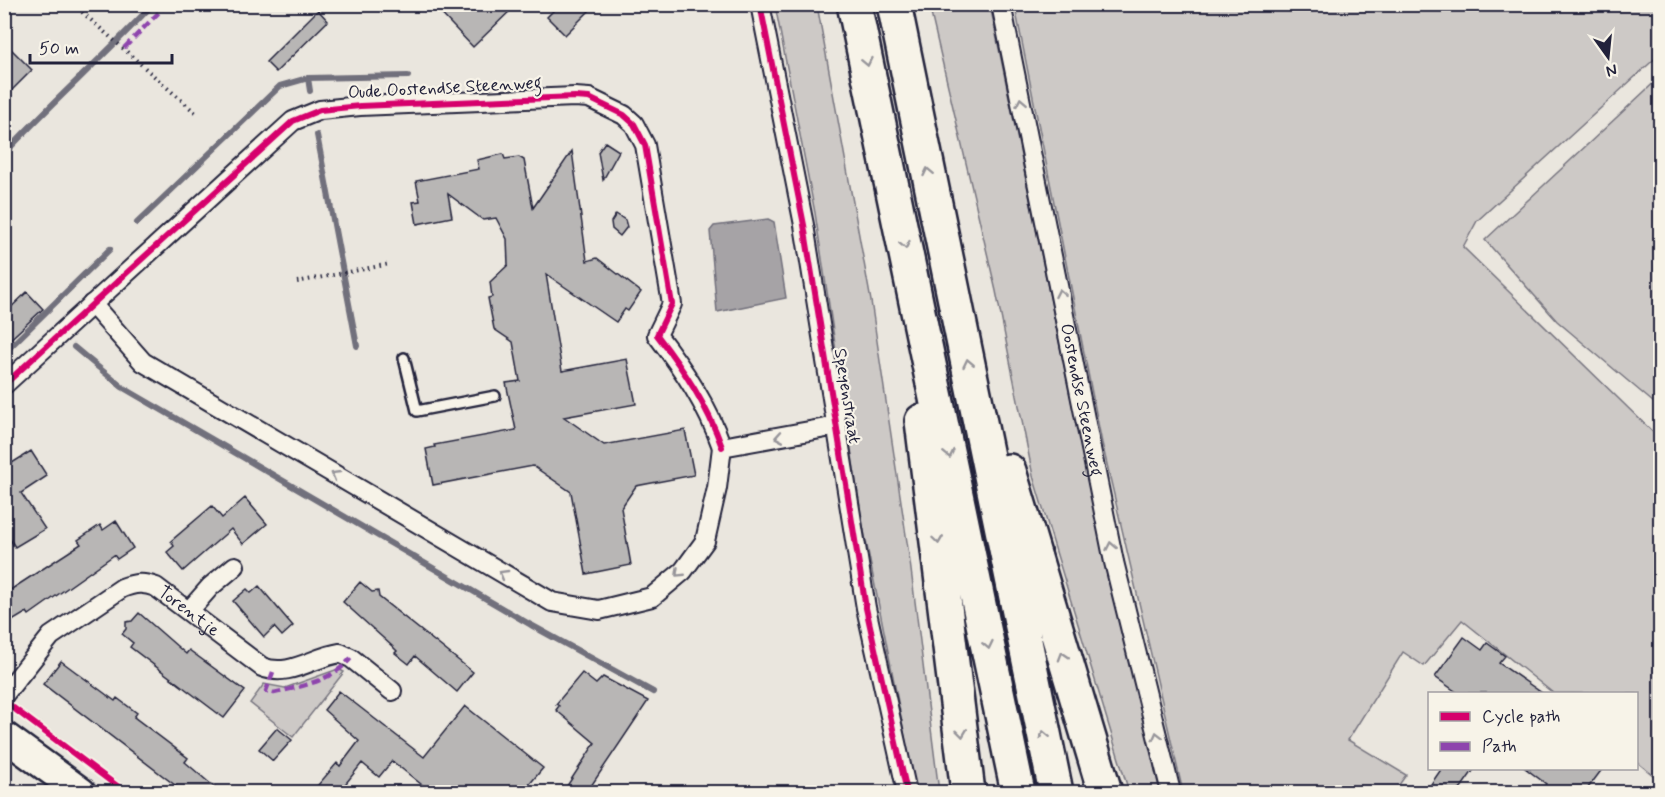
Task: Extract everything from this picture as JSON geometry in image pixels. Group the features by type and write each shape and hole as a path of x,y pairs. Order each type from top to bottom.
{"highway":[{"path":"854,4 1018,792"},
{"path":"894,4 1056,792"},
{"path":"924,336 921,419 968,792"},
{"path":"980,421 1005,459 1104,792"}],"main road":[{"path":"4,736 81,792"}],"street":[{"name":"Speyenstraat","path":"760,4 804,225 866,608 907,792"},
{"name":"Oostendse Steenweg","path":"1001,4 1114,562 1171,792"},
{"name":"Oude Oostendse Steenweg","path":"4,385 92,304 293,121 320,111 360,106 589,98 624,115 634,124 643,139 672,304 657,334 686,372 714,425 722,447 717,488 705,541 683,571 652,597 599,610 552,602 143,362 92,304"},
{"path":"722,447 837,426"},
{"path":"189,611 210,587 235,566"},
{"name":"Torentje","path":"4,695 51,636 122,588 135,583 145,583 156,587 262,667 273,672 286,671 340,653 353,660 392,691"}],"lane":[{"path":"404,358 417,411 495,396"}],"path":[{"path":"73,4 198,115"},
{"path":"297,282 390,264"},
{"path":"114,783 123,792"}],"shaded area":[{"path":"775,5 817,5 871,301 910,562 939,792 916,792 862,521 815,213"},
{"path":"929,5 990,5 1073,409 1160,792 1129,792 1033,476 996,291"},
{"path":"1017,5 1660,5 1660,54 1477,221 1463,247 1660,439 1660,781 1638,763 1638,692 1552,692 1462,620 1424,666 1403,652 1348,740 1406,775 1394,792 1183,792 1102,443 1015,7"},
{"path":"1660,77 1660,408 1557,321 1485,240"},
{"path":"768,219 774,222 786,298 717,312 710,231 714,226"},
{"path":"338,669 344,672 293,737 250,703 264,684 285,688"}],"building":[{"path":"432,4 517,4 473,47"},
{"path":"560,4 596,4 565,35 547,17"},
{"path":"318,10 328,21 276,72 266,62"},
{"path":"4,42 32,70 4,98"},
{"path":"605,142 619,151 603,180 598,152"},
{"path":"572,151 587,261 597,258 641,292 628,311 625,309 616,322 546,274 562,371 627,359 636,404 564,417 604,445 685,430 694,475 636,486 621,508 631,565 586,574 571,492 533,466 433,485 426,449 435,447 434,445 516,430 506,383 520,381 513,342 494,329 488,298 492,297 490,282 508,265 507,239 496,218 483,220 448,194 452,217 417,224 413,202 420,201 416,181 479,169 477,160 503,154 505,159 519,157 524,160 533,208"},
{"path":"616,214 625,220 627,227 620,236 612,229 611,222"},
{"path":"27,292 43,309 4,345 4,314"},
{"path":"31,451 47,476 21,493 45,529 15,547 4,530 4,468"},
{"path":"245,498 267,524 243,544 231,529 183,571 167,552 174,546 171,541 212,506 222,518"},
{"path":"116,521 133,548 117,559 114,555 29,615 27,612 4,626 4,594 81,544 78,540 100,525 103,530"},
{"path":"360,582 372,592 378,591 379,597 473,672 457,692 415,656 409,664 395,653 397,651 392,646 343,602"},
{"path":"259,586 293,626 282,636 274,627 264,637 233,601 247,589 251,593"},
{"path":"139,613 186,654 189,650 245,691 224,718 130,647 133,643 122,634 126,629 126,622 132,621"},
{"path":"1464,637 1482,650 1487,643 1505,656 1499,663 1541,692 1457,692 1435,677"},
{"path":"61,661 115,701 117,698 137,713 134,717 188,758 185,762 220,792 184,792 43,684"},
{"path":"582,673 596,684 603,677 648,701 587,792 563,792 595,743 556,710 559,706 556,704"},
{"path":"339,691 424,757 465,706 543,768 523,792 431,792 392,761 379,777 362,763 339,792 312,792 337,763 340,766 359,741 324,710"},
{"path":"277,728 292,740 273,761 259,749"},
{"path":"1441,770 1474,770 1458,792 1442,792 1431,784"},
{"path":"1528,770 1602,770 1585,792 1540,792 1546,784"}],"waterway":[{"path":"4,154 153,4"},
{"path":"310,91 308,78 408,76"},
{"path":"137,223 280,86 308,78"},
{"path":"317,135 357,346"},
{"path":"4,353 110,249"},
{"path":"74,347 122,387 531,625 653,692"}],"marked path":[{"path":"124,48 167,4"},
{"path":"273,672 266,691 274,693 326,677 351,658"}],"cycle path":[{"path":"760,4 804,225 866,608 907,792"},
{"path":"4,385 293,121 320,110 360,106 589,98 624,115 634,124 645,145 672,304 657,335 694,388 722,447"},
{"path":"4,701 125,792"}]}
